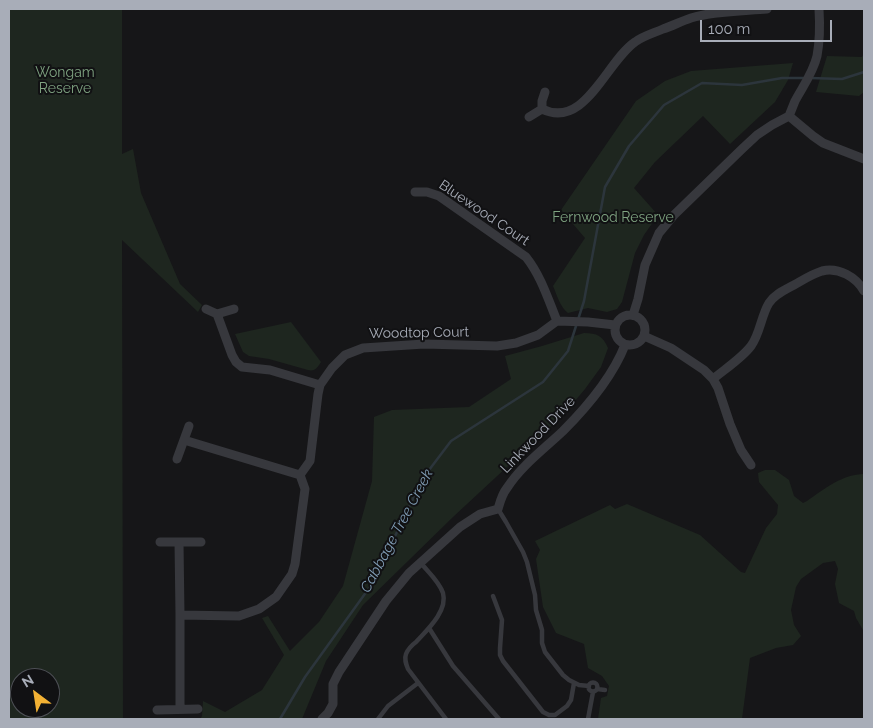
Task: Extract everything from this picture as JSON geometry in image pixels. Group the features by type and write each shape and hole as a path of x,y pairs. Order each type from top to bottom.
{"street":[{"path":"542,109 558,114 572,110 582,104 636,41 655,32 692,18 767,9"},
{"path":"633,315 645,265 659,233 757,135 789,116 817,57 820,30 819,9"},
{"path":"542,109 545,92"},
{"path":"529,117 542,109"},
{"path":"789,116 823,143 864,158"},
{"name":"Bluewood Court","path":"414,192 427,192 439,196 526,258 540,278 557,322"},
{"path":"713,379 748,350 753,343 769,303 776,295 823,271 836,271 848,275 864,291"},
{"path":"206,309 217,314 234,309"},
{"path":"217,314 232,355 242,367 270,370 320,385"},
{"path":"624,316 637,316 643,323 644,336 634,345 625,345 615,335 615,325 624,316"},
{"path":"557,322 588,322 615,325"},
{"name":"Woodtop Court","path":"300,475 310,461 320,385 332,368 345,355 363,348 424,344 497,346 516,343 538,335 557,322"},
{"path":"644,336 671,348 704,370 713,379 741,450 751,465"},
{"name":"Linkwood Drive","path":"498,509 506,490 519,473 567,426 598,392 618,362 625,345"},
{"path":"177,459 188,426"},
{"path":"180,615 239,616 259,609 276,597 292,574 296,564 305,489 300,475 184,440"},
{"path":"322,719 333,704 333,684 340,672 386,601 409,573 460,527 480,514 498,509"},
{"path":"160,542 202,542"},
{"path":"179,542 180,709"},
{"path":"156,710 198,709"}],"lane":[{"path":"498,509 527,562 545,652 563,675 574,683 589,686 590,690 605,690"},
{"path":"420,562 437,582 443,594 443,608 429,628 408,649 405,658 408,668 446,719"},
{"path":"493,596 502,620 500,655 503,662 542,712 555,715 567,706 571,700 574,683"},
{"path":"429,628 453,666 499,719"},
{"path":"588,719 597,686 594,683 595,676"},
{"path":"378,719 388,706 418,682"},
{"path":"589,686 594,683"}],"green space":[{"name":"Wongam Reserve","path":"9,9 122,9 122,154 133,149 141,193 180,284 202,305 198,312 122,240 123,719 9,719"},
{"path":"864,53 864,92 859,96 816,92 827,56 862,57"},
{"name":"Fernwood Reserve","path":"793,63 788,80 775,102 730,144 703,116 655,162 634,188 658,215 644,235 635,253 622,302 617,309 607,312 588,308 568,313 559,301 553,286 585,238 561,210 636,101 665,81 691,71"},
{"path":"291,322 321,362 314,370 249,356 243,352 235,334"},
{"path":"584,333 599,336 608,348 601,367 585,389 564,414 453,517 363,605 326,661 302,719 200,719 203,701 225,712 262,690 284,655 262,618 268,616 290,651 319,622 343,586 372,481 374,417 392,410 469,407 511,379 505,356"},
{"path":"765,470 775,470 789,480 794,496 803,503 841,479 864,474 863,630 854,611 839,603 835,584 838,569 835,561 823,563 801,579 796,587 791,610 794,625 801,636 793,645 776,648 750,658 742,719 598,719 601,698 607,696 609,686 602,676 588,668 584,644 556,633 543,607 536,559 540,550 535,541 610,505 615,509 627,504 700,535 741,572 745,573 766,528 777,514 778,505 759,482 758,473"}],"waterway":[{"name":"Cabbage Tree Creek","path":"810,78 842,79 864,72"},
{"name":"Cabbage Tree Creek","path":"280,719 305,677 372,584 423,478 451,441 543,382 568,351 584,301 605,187 629,146 664,105 702,83 742,85 782,78 804,78"}]}
